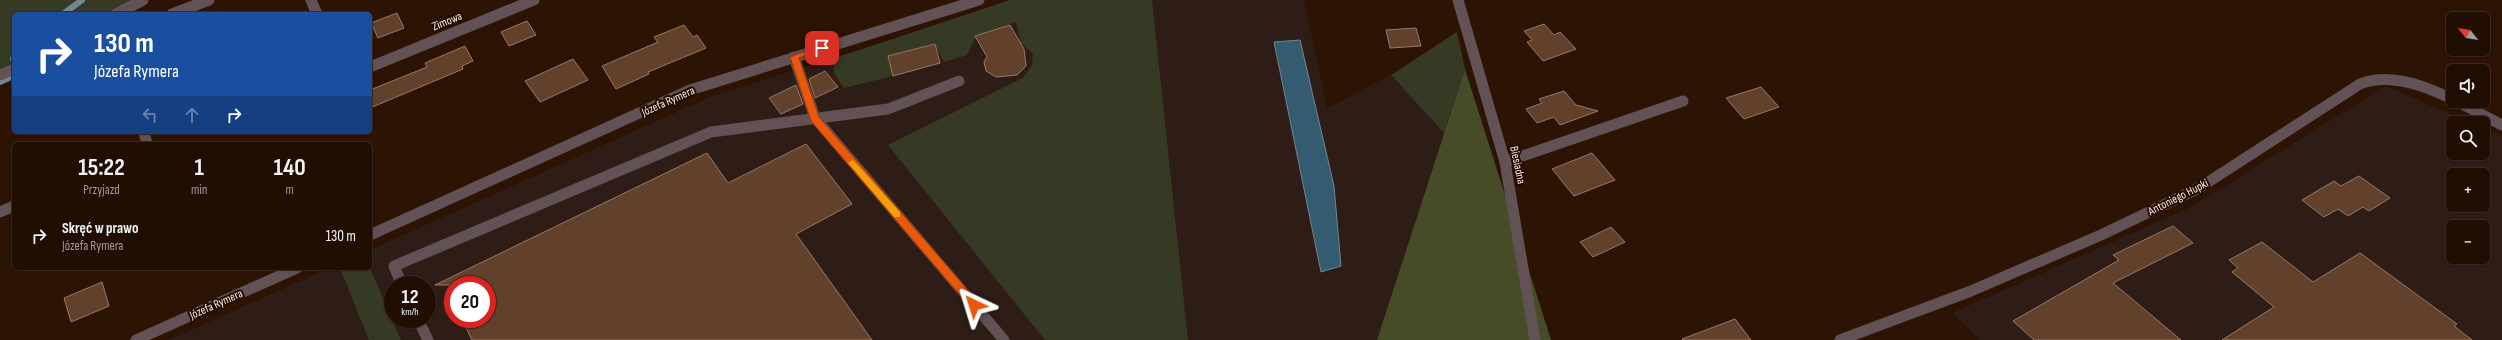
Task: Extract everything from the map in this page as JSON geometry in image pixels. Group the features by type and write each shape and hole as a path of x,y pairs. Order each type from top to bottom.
{"street":[{"path":"120,12 143,0"},
{"path":"177,12 209,0"},
{"path":"310,0 316,12"},
{"name":"Zimowa","path":"372,66 534,0"},
{"name":"Józefa Rymera","path":"372,234 690,90 979,0"},
{"name":"Biesiadna","path":"1458,0 1505,162 1535,340"},
{"path":"794,57 815,118 1004,340"},
{"path":"0,75 12,70"},
{"name":"Antoniego Hupki","path":"1840,340 1979,288 2101,236 2199,188 2360,84 2377,78 2395,80 2423,88 2502,125"},
{"path":"398,276 394,266 710,132 888,109 959,81"},
{"path":"1505,162 1683,101"},
{"path":"0,212 12,207"},
{"name":"Józefa Rymera","path":"136,340 293,270"},
{"path":"422,328 428,340"}],"shaded area":[{"path":"1016,0 1304,0 1327,108 1391,75 1444,133 1377,340 169,340 325,270 372,270 372,249 710,97"},
{"path":"2386,86 2455,116 2446,116 2446,160 2490,160 2490,131 2502,137 2502,340 1980,340 1952,313 2191,207"}],"green space":[{"path":"0,0 133,0 110,12 12,12 12,64 0,69"},
{"path":"1010,0 1152,0 1188,340 1045,340 888,145 1023,78 1032,65 1033,54 1021,43 1016,22 976,36 967,55 944,62 934,44 888,56 893,76 844,88 834,73 832,59"},
{"path":"1457,32 1465,69 1444,133 1391,75"},
{"path":"1465,69 1551,340 1377,340"},
{"path":"341,270 371,270 384,301 384,328 396,328 401,340 369,340"}],"water":[{"path":"1300,40 1334,186 1341,266 1321,272 1274,42"}],"building":[{"path":"397,13 404,28 378,38 372,23"},
{"path":"527,21 536,35 509,46 501,32"},
{"path":"1544,24 1554,35 1560,32 1576,49 1543,61 1527,42 1532,40 1524,31"},
{"path":"684,25 693,37 697,35 706,48 648,72 649,74 616,89 602,66 658,42 654,37"},
{"path":"1010,25 1024,49 1026,66 1017,75 996,77 986,71 984,62 987,57 975,36"},
{"path":"1416,28 1421,46 1390,48 1386,30"},
{"path":"935,44 940,63 893,76 888,56"},
{"path":"465,46 473,61 462,66 463,69 372,107 372,89 427,67 425,63"},
{"path":"573,59 588,80 540,102 525,81"},
{"path":"825,71 838,87 815,98 809,79"},
{"path":"796,85 803,104 781,114 769,98"},
{"path":"1761,87 1779,107 1744,119 1726,98"},
{"path":"1564,91 1576,105 1598,111 1560,125 1554,117 1537,123 1526,109 1542,103 1539,99"},
{"path":"806,144 852,204 796,234 872,340 472,340 466,328 496,328 496,276 454,276 707,153 728,183"},
{"path":"1592,153 1615,180 1574,196 1552,169"},
{"path":"2359,176 2390,198 2369,211 2363,207 2348,216 2338,209 2324,217 2302,200 2334,181 2341,186"},
{"path":"2173,226 2193,243 2113,283 2181,340 2034,340 2013,321 2119,260 2113,255"},
{"path":"1611,227 1625,242 1593,257 1580,242"},
{"path":"2262,242 2313,282 2360,253 2457,324 2454,326 2472,340 2222,340 2274,307 2232,272 2238,268 2229,260"},
{"path":"444,281 444,285 436,285"},
{"path":"102,282 109,306 71,322 64,298"},
{"path":"1735,319 1751,340 1682,339"}],"waterway":[{"path":"66,12 82,0"},
{"path":"0,82 11,77"}],"slow traffic":[{"path":"853,163 897,215"}],"route":[{"path":"822,48 794,57 815,118 974,305"}]}
